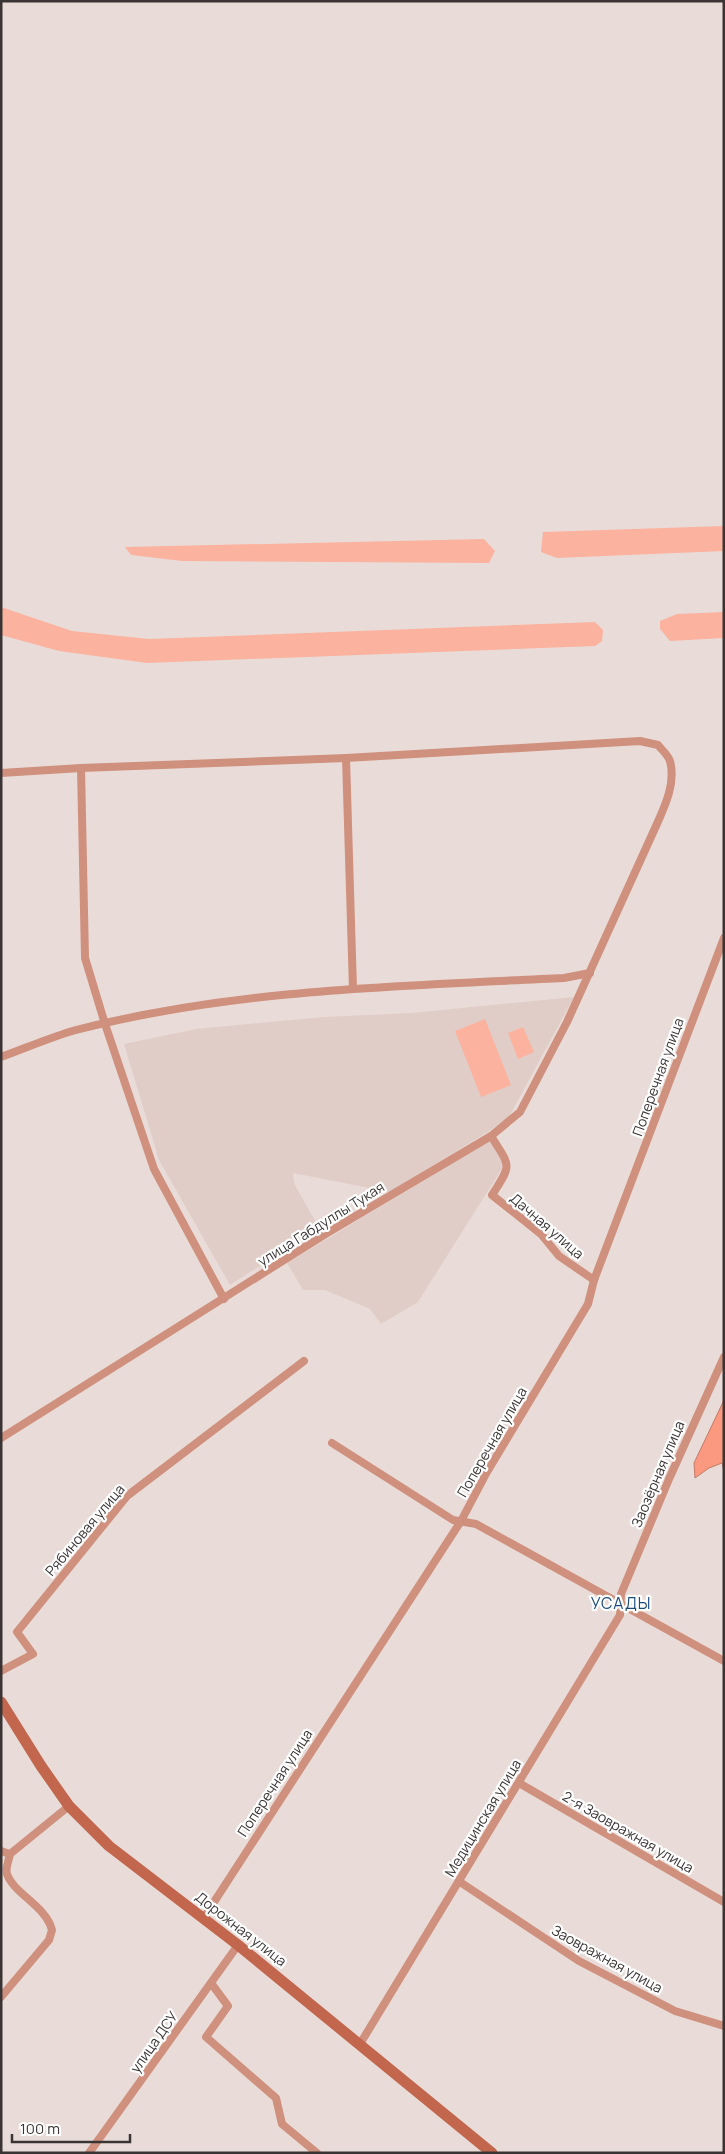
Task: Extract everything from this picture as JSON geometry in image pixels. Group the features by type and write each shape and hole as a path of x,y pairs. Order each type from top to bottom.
{"street":[{"name":"улица Габдуллы Тукая","path":"1,773 81,768 346,758 640,741 658,745 670,759 672,778 666,802 590,973 520,1112 490,1136 328,1233 1,1438"},
{"path":"346,758 353,989"},
{"path":"81,768 85,958 105,1024 154,1169 224,1299"},
{"name":"Поперечная улица","path":"203,1919 461,1521 487,1472 588,1304 594,1280 724,938"},
{"path":"1,1057 74,1031 190,1007 353,989 564,978 590,973"},
{"name":"Дачная улица","path":"490,1136 508,1163 507,1171 492,1195 541,1234 559,1256 594,1280"},
{"name":"Заозёрная улица","path":"620,1603 621,1594 669,1479 724,1357"},
{"name":"Рябиновая улица","path":"1,1671 33,1654 17,1632 127,1496 304,1361"},
{"path":"332,1443 454,1520 476,1524 724,1662"},
{"name":"Медицинская улица","path":"360,2044 460,1882 620,1615 620,1603"},
{"name":"Дорожная улица","path":"1,1702 40,1766 70,1806 109,1846 238,1945 492,2153"},
{"name":"2-я Заовражная улица","path":"519,1783 724,1902"},
{"path":"1,1998 49,1940 52,1930 46,1916 11,1881 7,1872 10,1854 70,1806"},
{"path":"1,1852 10,1854"},
{"name":"Заовражная улица","path":"460,1882 579,1961 675,2011 724,2026"},
{"name":"улица ДСУ","path":"89,2153 238,1945"},
{"path":"211,1983 228,2006 206,2037 276,2098 282,2124 317,2153"}],"shaded area":[{"path":"724,526 724,551 557,558 541,552 543,532"},
{"path":"484,539 495,551 489,563 182,561 131,555 125,547"},
{"path":"1,607 72,631 149,639 595,622 603,630 602,641 595,646 147,663 59,651 1,635"},
{"path":"724,612 724,638 670,641 660,629 660,621 677,614"},
{"path":"574,997 509,1117 389,1192 293,1173 294,1183 319,1228 230,1285 159,1160 124,1044 196,1029 323,1017 411,1013"},
{"path":"485,1019 511,1085 481,1097 455,1031"},
{"path":"523,1027 534,1052 518,1059 508,1033"},
{"path":"489,1141 503,1163 503,1167 418,1302 381,1324 370,1309 325,1290 303,1290 287,1263"},
{"path":"724,1400 724,1471 722,1463 709,1468 695,1478 694,1463"}],"district":[{"name":"УСАДЫ","path":"621,1603"}]}
